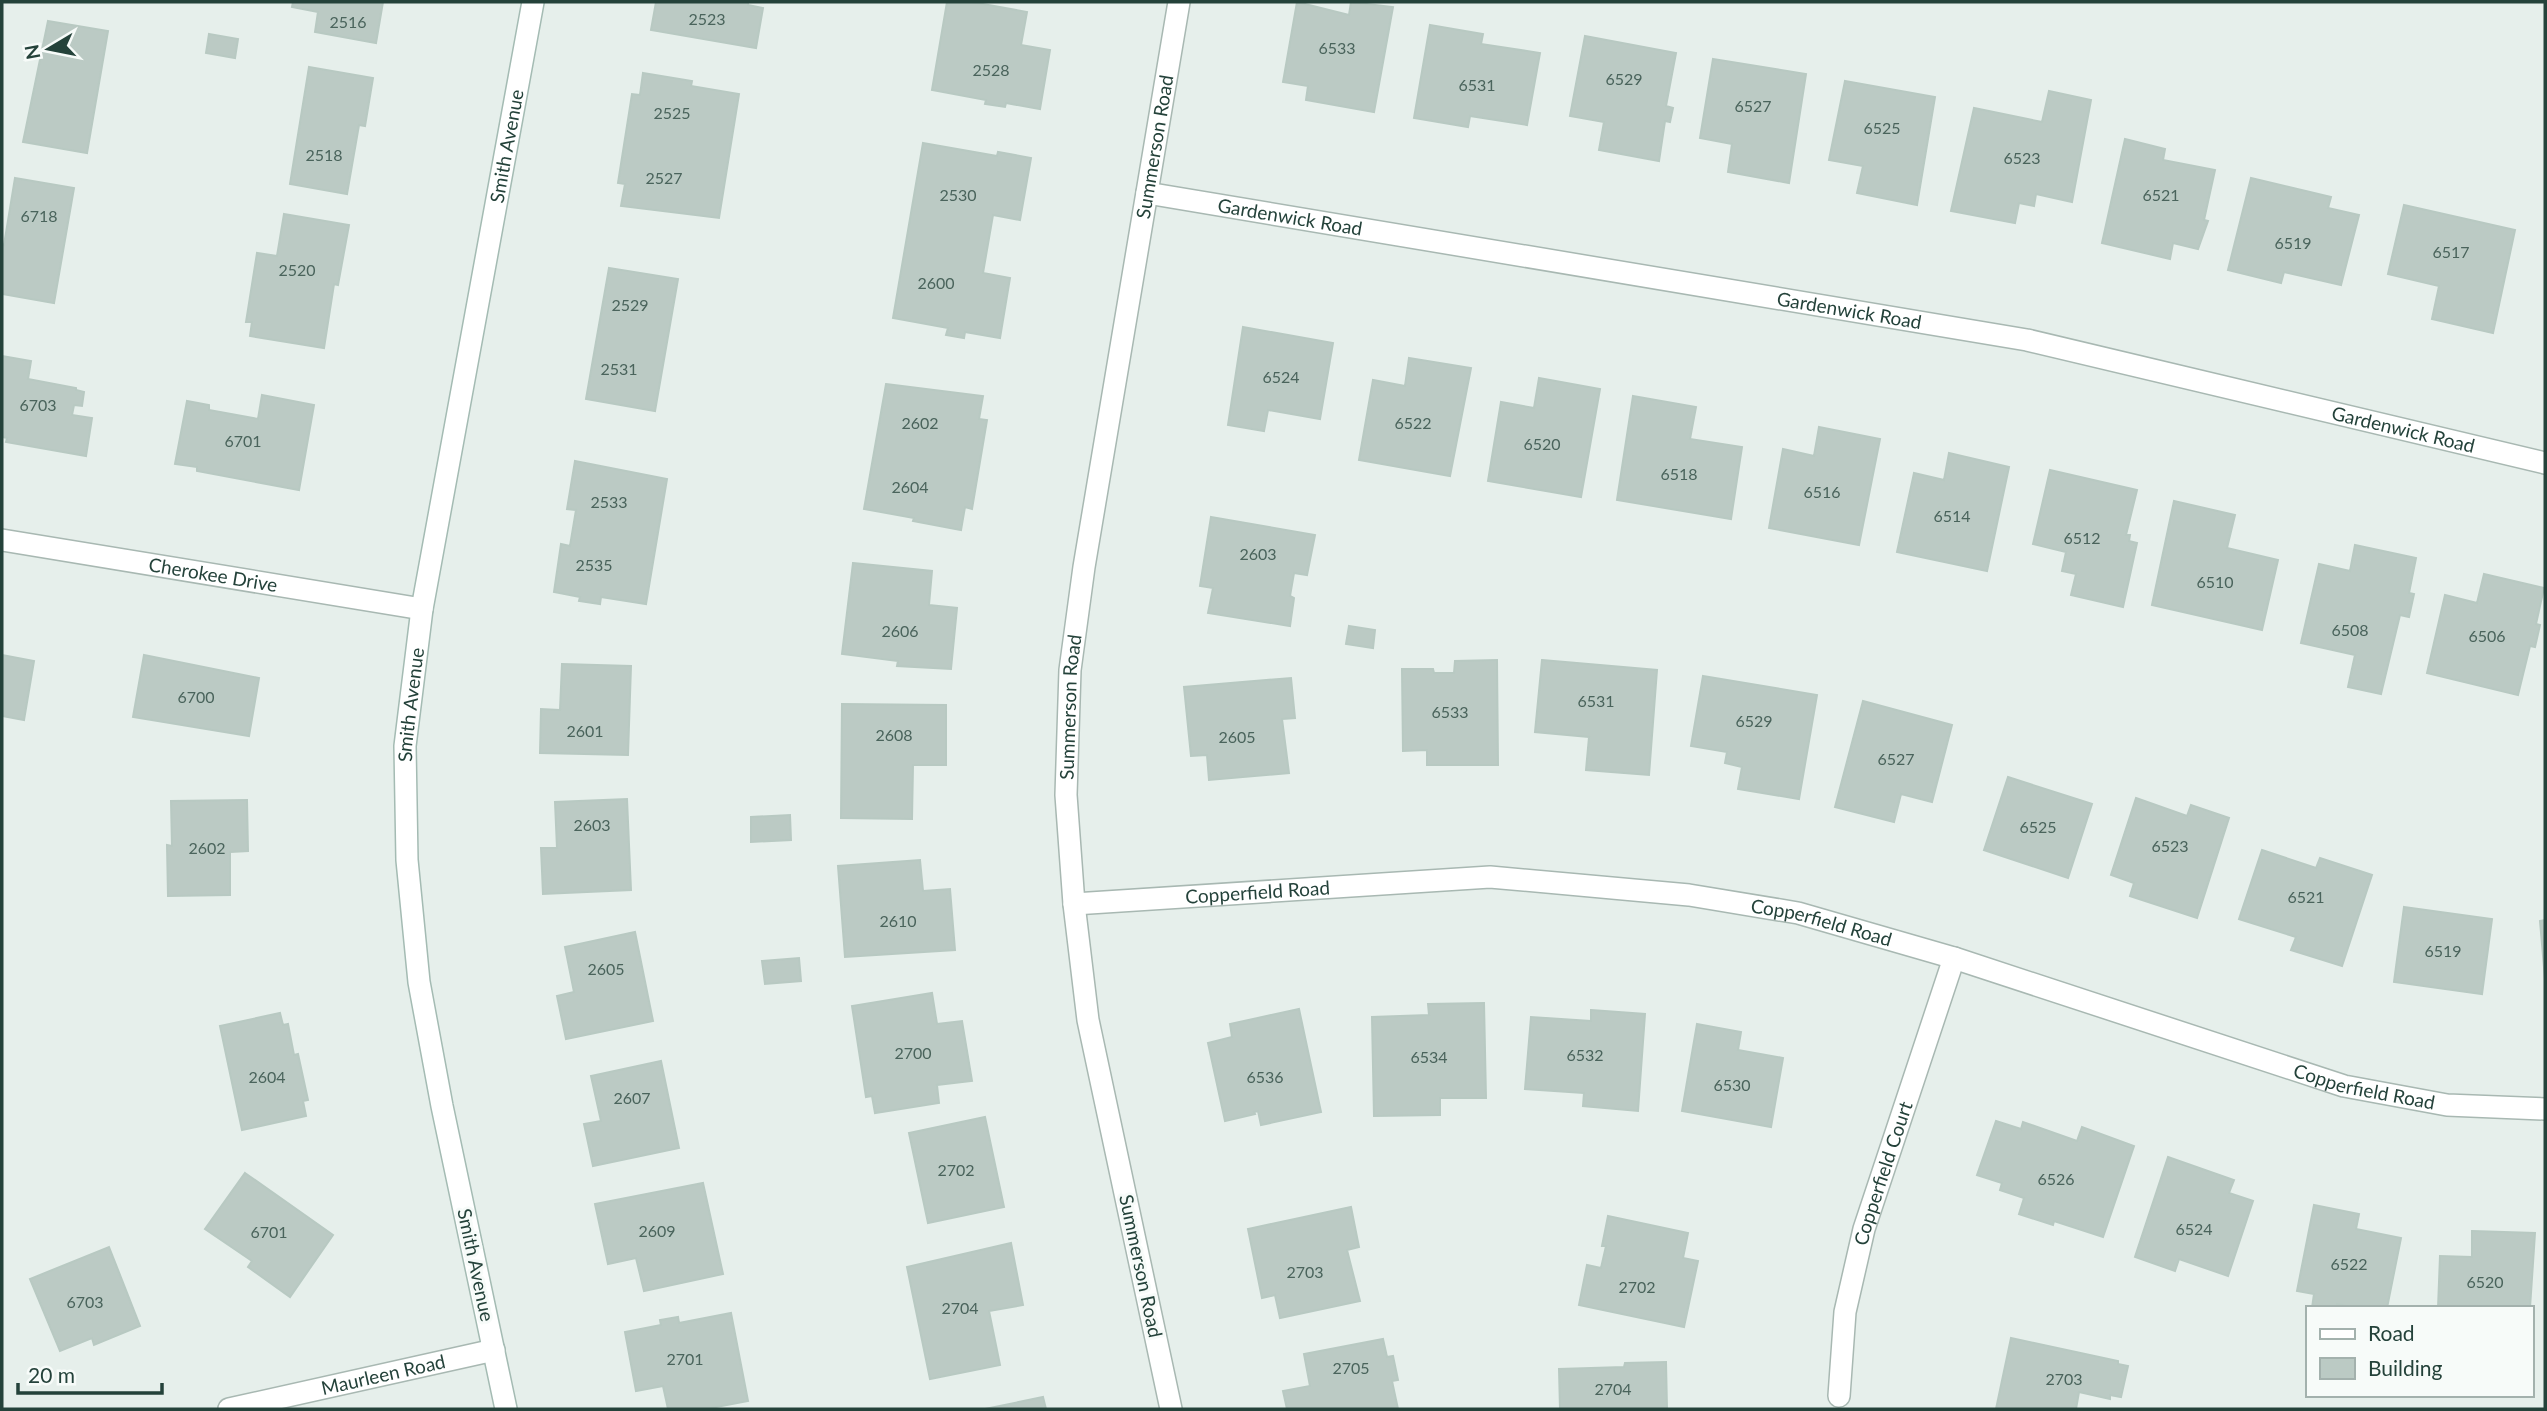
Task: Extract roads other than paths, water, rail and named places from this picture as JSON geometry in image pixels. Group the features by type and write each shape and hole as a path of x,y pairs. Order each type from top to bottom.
{"street":[{"name":"Smith Avenue","path":"506,1409 424,1010 410,888 405,746 422,609 533,2"},
{"name":"Summerson Road","path":"1171,1409 1088,1020 1074,904 1066,795 1070,670 1084,567 1180,2"},
{"name":"Gardenwick Road","path":"1147,193 2027,340 2545,463"},
{"name":"Cherokee Drive","path":"2,540 422,609"},
{"name":"Copperfield Road","path":"1074,904 1490,877 1689,895 1798,913 1954,958 2344,1086 2447,1105 2545,1110"},
{"name":"Copperfield Court","path":"1839,1396 1845,1312 1864,1229 1954,958"},
{"name":"Maurleen Road","path":"229,1409 494,1350"}]}
